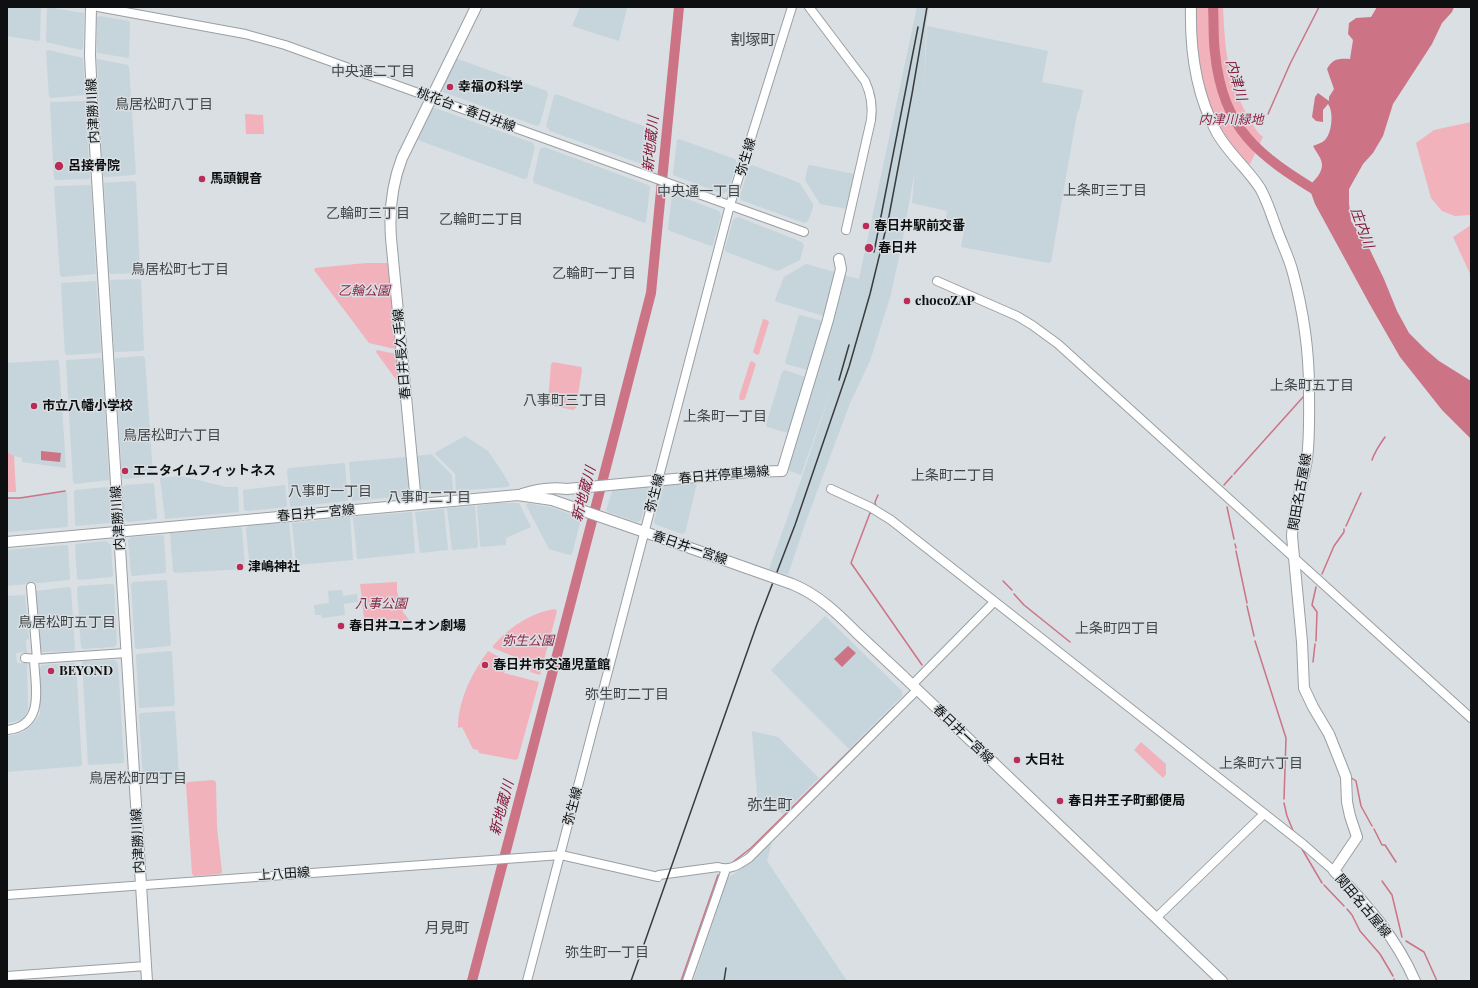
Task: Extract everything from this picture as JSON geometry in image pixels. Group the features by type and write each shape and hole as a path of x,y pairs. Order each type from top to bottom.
{"main road":[{"name":"内津勝川線","path":"91,7 90,54 92,98 147,981"},
{"name":"春日井長久手線","path":"416,503 392,253 390,217 392,192 399,166 431,97 476,7"},
{"name":"関田名古屋線","path":"1191,7 1193,52 1199,84 1206,108 1222,142 1248,172 1265,197 1293,272 1308,352 1310,412 1307,459 1293,521 1294,557 1302,642 1304,688 1329,734 1346,776 1347,802 1357,837 1334,871 1360,898 1378,920 1396,945 1415,981"},
{"name":"春日井停車場線","path":"518,495 535,490 557,488 567,489 749,472 785,472 835,294 841,270 839,258"},
{"name":"春日井一宮線","path":"7,542 416,503 518,495 552,500 792,584 807,590 821,599 835,612 1156,918 1218,980"}],"street":[{"name":"桃花台・春日井線","path":"98,7 266,39 314,54 804,232"},
{"name":"弥生線","path":"527,981 730,206 792,7"},
{"path":"809,7 865,81 872,102 871,120 846,230"},
{"path":"937,281 1016,316 1032,325 1058,344 1471,718"},
{"path":"831,489 870,507 892,520 994,602 1303,844 1334,871"},
{"path":"7,730 23,725 30,719 36,703 36,659 31,587"},
{"path":"687,981 726,869 736,866 749,858 915,688 994,602"},
{"path":"25,658 36,659 126,653"},
{"path":"1156,918 1264,814"},
{"name":"上八田線","path":"7,894 561,854 659,876 718,867 726,869"},
{"path":"7,976 146,966"}],"shaded area":[{"path":"7,7 41,7 40,40 38,41 7,36"},
{"path":"47,7 84,14 83,48 81,50 46,42"},
{"path":"580,7 627,8 619,41 572,26"},
{"path":"917,7 929,7 926,25 924,97 927,26 1048,51 1042,82 1083,90 1080,107 1077,114 1051,262 1049,263 961,247 964,230 945,226 947,211 912,203 915,170 891,294 870,361 850,403 805,524 788,575 769,569 833,384 801,475 790,471 788,468 843,275 859,279"},
{"path":"1377,7 1454,7 1452,12 1442,23 1432,44 1393,104 1383,136 1373,153 1363,164 1349,189 1349,203 1351,221 1370,250 1397,311 1409,333 1439,361 1471,381 1471,439 1442,410 1400,357 1315,204 1309,187 1318,176 1322,167 1320,157 1313,146 1321,143 1327,137 1331,128 1332,117 1328,104 1323,110 1323,122 1316,121 1312,117 1315,97 1318,93 1329,101 1329,97 1334,89 1327,69 1331,63 1336,60 1350,59 1353,40 1348,34 1349,23 1356,18 1371,17"},
{"path":"99,16 129,21 128,58 98,53 97,17"},
{"path":"48,50 83,58 85,95 50,98 46,51"},
{"path":"97,59 128,65 129,67 136,173 134,175 103,176"},
{"path":"458,59 547,91 548,94 540,124 537,126 443,92 442,88 455,60"},
{"path":"556,94 654,130 656,133 652,166 650,167 550,131 546,126 554,96"},
{"path":"85,101 90,177 89,179 56,180 54,179 50,104 51,102"},
{"path":"435,108 533,143 535,147 527,178 524,179 418,140 417,138 431,110"},
{"path":"679,139 735,159 737,163 728,191 723,194 673,174 677,140"},
{"path":"544,147 648,185 650,187 645,223 534,183 533,180 540,149"},
{"path":"752,165 800,183 813,204 808,221 804,223 741,200 740,196 749,167"},
{"path":"810,165 854,174 855,176 847,209 820,204 805,180 808,166"},
{"path":"134,181 136,183 140,271 139,273 111,274 109,272 104,183"},
{"path":"90,185 96,274 62,277 60,275 54,188 56,186"},
{"path":"674,194 719,211 721,216 713,245 711,246 668,229 672,196"},
{"path":"738,217 802,242 804,246 800,260 778,271 726,252 725,249 733,220"},
{"path":"806,264 835,272 826,315 824,316 777,302 775,300 784,277"},
{"path":"141,280 144,350 115,352 110,281"},
{"path":"96,281 101,351 100,353 67,355 65,353 61,284"},
{"path":"799,315 822,321 824,323 809,369 807,370 786,364 785,362"},
{"path":"143,356 145,358 153,475 125,479 122,477 115,359"},
{"path":"100,358 102,360 109,480 75,484 73,482 66,361"},
{"name":"市立八幡小学校","path":"58,360 66,468 22,462 22,458 7,452 7,363"},
{"path":"785,370 807,379 790,432 788,433 767,427 766,425 782,372"},
{"path":"465,436 488,451 510,485 508,487 456,491 455,474 435,454 436,452"},
{"path":"41,451 61,453 60,462 41,460"},
{"path":"431,454 452,475 453,491 425,494 420,490 417,456"},
{"path":"406,457 410,490 406,496 352,501 349,462"},
{"path":"344,463 348,501 290,507 287,470 289,468"},
{"path":"181,476 226,487 238,487 239,512 165,519 160,478"},
{"path":"695,481 697,483 685,533 682,534 655,524 654,522 663,486 665,484"},
{"path":"153,483 157,518 128,522 124,519 123,488 125,485"},
{"path":"285,485 287,507 247,511 244,510 243,490"},
{"path":"647,486 649,489 641,520 637,522 606,510 613,489"},
{"path":"110,488 112,521 110,523 76,526 75,490"},
{"path":"65,491 67,493 67,527 7,532 7,498 21,498"},
{"path":"496,503 519,503 531,527 506,538 506,545 482,547 480,546 477,506"},
{"path":"528,503 553,508 581,519 572,554 569,555 549,549 526,505"},
{"path":"475,506 477,548 452,550 447,508"},
{"path":"444,509 448,550 420,553 415,512"},
{"path":"412,512 415,553 357,558 353,517"},
{"path":"350,517 353,560 298,565 296,563 292,523"},
{"path":"289,522 292,565 250,569 246,529 248,526"},
{"path":"240,527 242,529 244,569 175,573 173,571 170,533"},
{"path":"164,536 165,573 132,576 128,540 131,537"},
{"path":"106,541 111,545 113,576 79,580 77,578 76,544"},
{"path":"67,545 69,580 7,586 7,550"},
{"path":"167,581 171,644 170,646 137,649 135,648 131,584 133,582"},
{"path":"114,585 117,644 114,647 83,649 81,647 77,588 79,586"},
{"path":"69,587 71,589 75,648 73,651 41,652 34,592"},
{"path":"342,590 343,596 357,594 358,602 344,604 345,615 322,618 321,615 315,615 314,605 329,603 328,591"},
{"path":"25,595 29,639 26,640 27,653 16,653 17,663 27,663 28,709 25,716 21,720 7,723 7,596"},
{"path":"825,616 902,691 902,696 849,749 771,670"},
{"path":"848,646 856,653 842,667 834,659"},
{"path":"172,652 175,704 173,706 140,708 137,654"},
{"path":"115,660 118,663 124,761 123,763 90,765 88,764 82,663 83,661"},
{"path":"74,663 76,665 81,766 7,772 7,736 25,731 35,722 40,714 40,668 42,665"},
{"path":"174,711 179,776 178,778 145,780 143,778 139,715 141,713"},
{"path":"752,731 778,737 819,778 783,814 776,808 758,808"},
{"path":"772,842 767,861 847,981 693,981 728,878 749,863"}],"green space":[{"name":"内津川緑地","path":"1193,7 1223,7 1226,51 1236,92 1250,120 1259,134 1263,137 1250,164 1246,166 1226,142 1211,115 1197,64"},
{"path":"245,114 263,115 264,134 246,134"},
{"path":"1471,122 1471,215 1455,216 1442,211 1431,198 1416,143 1434,130"},
{"path":"1471,225 1471,276 1453,237"},
{"name":"乙輪公園","path":"366,263 387,263 395,349 369,343 314,270 315,268"},
{"path":"763,319 769,322 759,354 757,355 753,352"},
{"path":"377,350 396,354 399,380 397,381 376,352"},
{"path":"752,361 756,364 745,399 740,400 739,397 750,362"},
{"path":"553,362 581,367 582,370 576,408 573,410 549,405 551,364"},
{"path":"7,452 14,456 16,492 7,492"},
{"name":"八事公園","path":"397,582 397,591 403,612 410,621 365,627 360,584"},
{"name":"弥生公園","path":"555,609 557,611 540,675 530,672 532,664 493,648 493,646 513,627 529,617"},
{"path":"488,651 507,661 504,673 539,682 518,758 516,760 479,753 478,750 473,749 462,727 458,728 460,707 463,697 471,678"},
{"path":"1141,742 1166,764 1166,774 1163,778 1134,750"},
{"path":"213,780 216,782 217,827 222,872 220,874 194,876 192,874 186,784 188,782"}],"waterway":[{"name":"新地蔵川","path":"472,981 651,293 679,7"},
{"name":"内津川","path":"1213,7 1214,47 1219,80 1226,102 1235,121 1247,138 1262,152 1279,166 1320,193"},
{"path":"1268,114 1290,64 1319,7"},
{"path":"1234,474 1304,396"},
{"path":"1372,460 1385,437"},
{"path":"1224,485 1232,476"},
{"path":"7,498 20,498 65,491"},
{"path":"1346,526 1361,493"},
{"path":"876,507 875,502 878,495"},
{"path":"1227,507 1234,539"},
{"path":"872,513 870,513 851,563 922,665"},
{"path":"1322,574 1334,546 1344,532 1344,529"},
{"path":"1235,544 1236,548"},
{"path":"1236,551 1247,603"},
{"path":"1003,581 1012,590"},
{"path":"1316,587 1312,605 1317,612 1316,641"},
{"path":"1014,594 1024,605 1070,642"},
{"path":"1247,606 1254,636"},
{"path":"1255,641 1286,738 1284,799"},
{"path":"1313,662 1315,644"},
{"path":"733,862 751,848 894,707"},
{"path":"1350,777 1356,781 1361,806 1372,826"},
{"path":"1284,803 1287,816 1294,833"},
{"path":"1374,829 1382,845 1385,845 1396,862"},
{"path":"1302,849 1322,883"},
{"path":"681,981 718,875"},
{"path":"1382,881 1392,895 1402,937"},
{"path":"1324,885 1344,906"},
{"path":"1347,909 1352,915 1360,931 1380,954 1393,976"},
{"path":"1406,941 1424,952 1437,981"}],"railway":[{"path":"631,981 757,624 795,525 849,367 870,294 889,216 927,7"},
{"path":"874,252 918,27"},
{"path":"839,380 849,345"},
{"path":"724,981 726,968"}],"place":[{"name":"幸福の科学","path":"450,87"},
{"name":"呂接骨院","path":"59,166"},
{"name":"馬頭観音","path":"202,179"},
{"name":"春日井駅前交番","path":"866,226"},
{"name":"春日井","path":"869,248"},
{"name":"chocoZAP","path":"907,301"},
{"name":"市立八幡小学校","path":"34,406"},
{"name":"エニタイムフィットネス","path":"125,471"},
{"name":"津嶋神社","path":"240,567"},
{"name":"春日井ユニオン劇場","path":"341,626"},
{"name":"春日井市交通児童館","path":"485,665"},
{"name":"BEYOND","path":"51,671"},
{"name":"大日社","path":"1017,760"},
{"name":"春日井王子町郵便局","path":"1060,801"}],"district":[{"name":"割塚町","path":"753,40"},
{"name":"中央通二丁目","path":"373,72"},
{"name":"鳥居松町八丁目","path":"164,105"},
{"name":"上条町三丁目","path":"1105,191"},
{"name":"中央通一丁目","path":"699,192"},
{"name":"乙輪町三丁目","path":"368,214"},
{"name":"乙輪町二丁目","path":"481,220"},
{"name":"鳥居松町七丁目","path":"180,270"},
{"name":"乙輪町一丁目","path":"594,274"},
{"name":"上条町五丁目","path":"1312,386"},
{"name":"八事町三丁目","path":"565,401"},
{"name":"上条町一丁目","path":"725,417"},
{"name":"鳥居松町六丁目","path":"172,436"},
{"name":"上条町二丁目","path":"953,476"},
{"name":"八事町一丁目","path":"330,492"},
{"name":"八事町二丁目","path":"429,498"},
{"name":"鳥居松町五丁目","path":"67,623"},
{"name":"上条町四丁目","path":"1117,629"},
{"name":"弥生町二丁目","path":"627,695"},
{"name":"上条町六丁目","path":"1261,764"},
{"name":"鳥居松町四丁目","path":"138,779"},
{"name":"弥生町","path":"770,805"},
{"name":"月見町","path":"447,928"},
{"name":"弥生町一丁目","path":"607,953"}],"water label":[{"name":"庄内川","path":"1362,228"}]}
